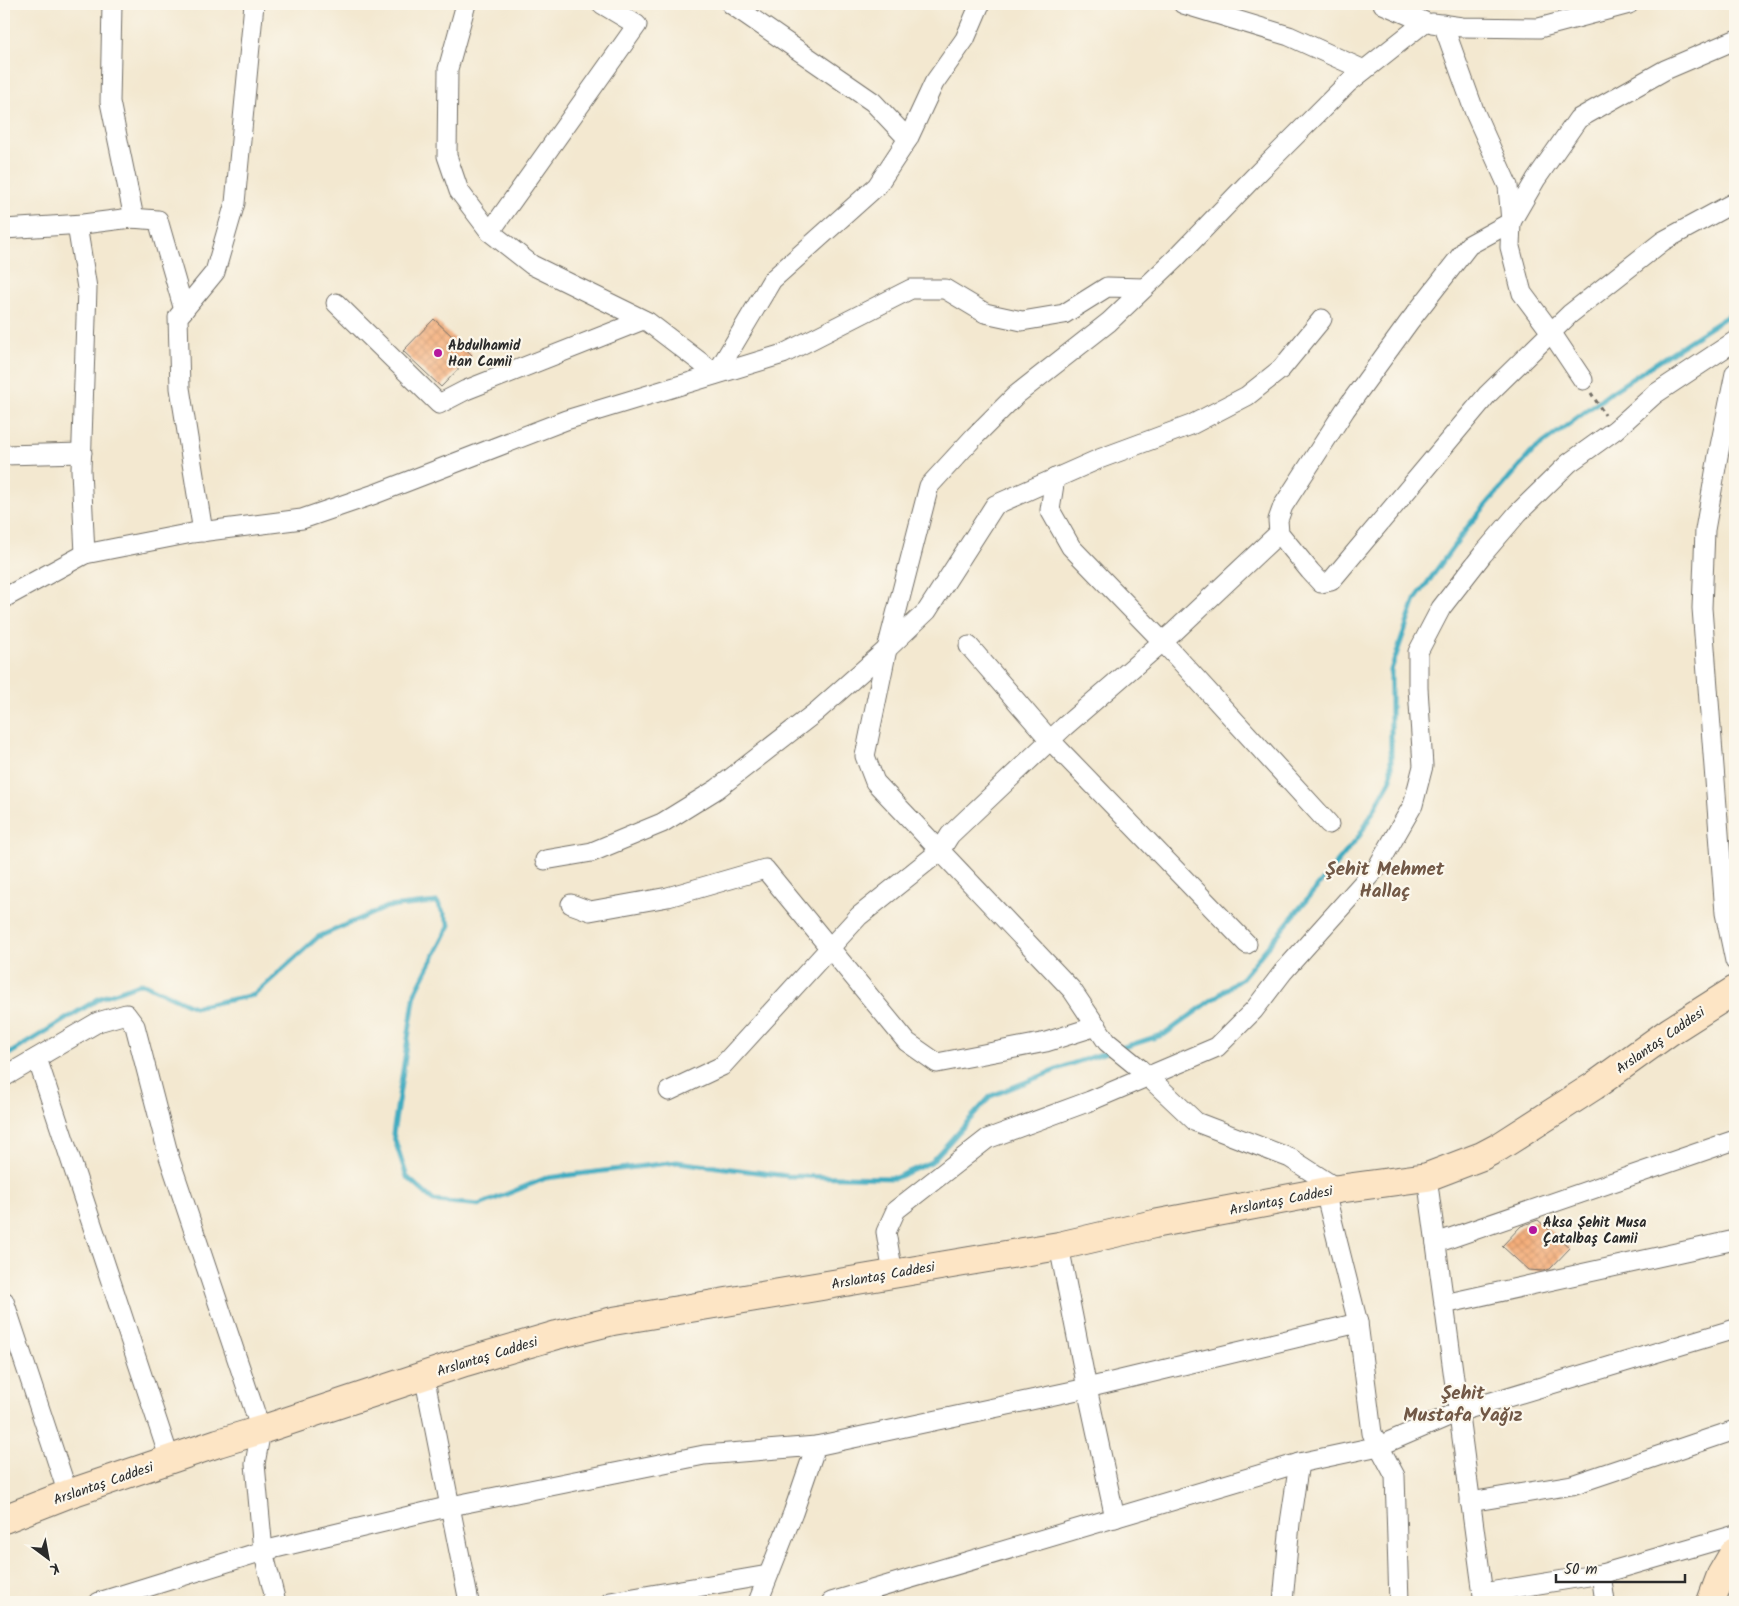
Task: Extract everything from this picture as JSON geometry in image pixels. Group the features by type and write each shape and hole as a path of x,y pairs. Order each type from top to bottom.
{"main road":[{"name":"Arslantaş Caddesi","path":"4,1519 68,1494 424,1375 504,1350 613,1321 1059,1246 1154,1224 1332,1190 1427,1178 1482,1156 1499,1147 1594,1086 1669,1032 1735,990"},
{"path":"1711,1602 1721,1575 1735,1551"}],"street":[{"path":"112,4 110,102 134,218"},
{"path":"203,532 180,388 178,316 214,272 235,203 254,4"},
{"path":"466,4 448,68 447,156 459,190 490,232 532,265 643,320 716,374"},
{"path":"490,232 638,25 602,4"},
{"path":"731,4 873,102 908,139"},
{"path":"716,374 772,280 877,186 908,139 934,82 965,39 980,4"},
{"path":"1183,4 1289,36 1364,70"},
{"path":"1383,4 1434,23 1462,28 1539,28 1629,4"},
{"path":"1406,4 1434,23 1508,186 1511,222 1510,247 1522,293 1583,380"},
{"path":"1399,1602 1395,1476 1372,1433 1358,1323 1332,1190 1290,1158 1196,1122 1108,1042 1072,990 875,782 865,756 887,649 930,486 974,437 1016,395 1109,322 1348,83 1364,70 1434,23"},
{"path":"1735,40 1665,70 1578,119 1536,179 1511,222 1469,245 1409,322 1345,410 1283,506 1278,520 1279,533 1310,572 1321,582 1331,581 1487,395 1570,314 1663,241 1735,202"},
{"path":"4,229 77,225 134,218 158,220 184,310"},
{"path":"77,225 87,288 80,470 85,554"},
{"path":"4,598 85,554 203,532 302,519 375,494 566,420 783,354 911,289 945,289 985,313 1022,321 1064,314 1107,287 1144,288"},
{"path":"336,303 439,404 466,390 643,320"},
{"path":"545,860 592,852 662,823 717,789 816,712 927,611 995,505 1099,459 1191,425 1247,396 1281,369 1322,319"},
{"path":"893,1274 886,1232 896,1210 987,1139 1090,1101 1143,1072 1218,1046 1254,1010 1283,972 1378,866 1413,805 1423,766 1418,688 1418,652 1441,608 1518,513 1569,463 1615,430 1655,394 1733,343 1735,363"},
{"path":"1735,373 1705,530 1702,608 1725,913 1735,961"},
{"path":"4,455 82,454"},
{"path":"1056,478 1050,510 1071,547 1163,642 1329,824"},
{"path":"669,1091 722,1066 859,916 940,851 950,835 1050,740 1163,642 1279,533"},
{"path":"969,646 1050,740 1247,944"},
{"path":"571,904 590,911 668,897 765,869 907,1042 937,1063 1046,1042 1097,1026"},
{"path":"4,1077 98,1022 126,1014 135,1026 169,1157 261,1430 255,1464 263,1551 276,1602"},
{"path":"37,1058 170,1460"},
{"path":"1436,1244 1735,1140"},
{"path":"1427,1178 1484,1597 1601,1574 1735,1535"},
{"path":"1444,1304 1735,1240"},
{"path":"1059,1246 1086,1388 1114,1518"},
{"path":"4,1301 68,1494"},
{"path":"99,1602 263,1551 451,1506 704,1455 816,1446 1086,1388 1358,1323"},
{"path":"831,1602 1299,1463 1379,1446 1458,1412 1735,1329"},
{"path":"424,1375 469,1602"},
{"path":"1470,1502 1572,1485 1735,1430"},
{"path":"758,1602 793,1513 816,1446"},
{"path":"1283,1602 1290,1523 1299,1463"},
{"path":"1601,1574 1605,1602"},
{"path":"610,1602 768,1575"}],"building":[{"name":"Abdulhamid Han Camii","path":"434,319 472,355 441,387 403,351"},
{"name":"Aksa Şehit Musa Çatalbaş Camii","path":"1538,1220 1570,1248 1550,1269 1543,1271 1528,1270 1502,1246 1521,1226"}],"waterway":[{"path":"1121,1048 1165,1034 1242,978 1360,835 1391,779 1391,670 1415,600 1469,525 1533,451 1613,391 1735,311"},
{"path":"4,1057 100,998 142,983 194,1007 254,995 318,937 387,907 437,902 450,925 415,993 393,1134 407,1177 434,1201 480,1205 546,1178 677,1162 788,1176 895,1178 931,1162 991,1096 1071,1064 1110,1051"}],"place":[{"name":"Abdulhamid Han Camii","path":"438,353"},
{"name":"Aksa Şehit Musa Çatalbaş Camii","path":"1533,1230"}],"district":[{"name":"Şehit Mehmet Hallaç","path":"1385,879"},
{"name":"Şehit Mustafa Yağız","path":"1463,1403"}]}
